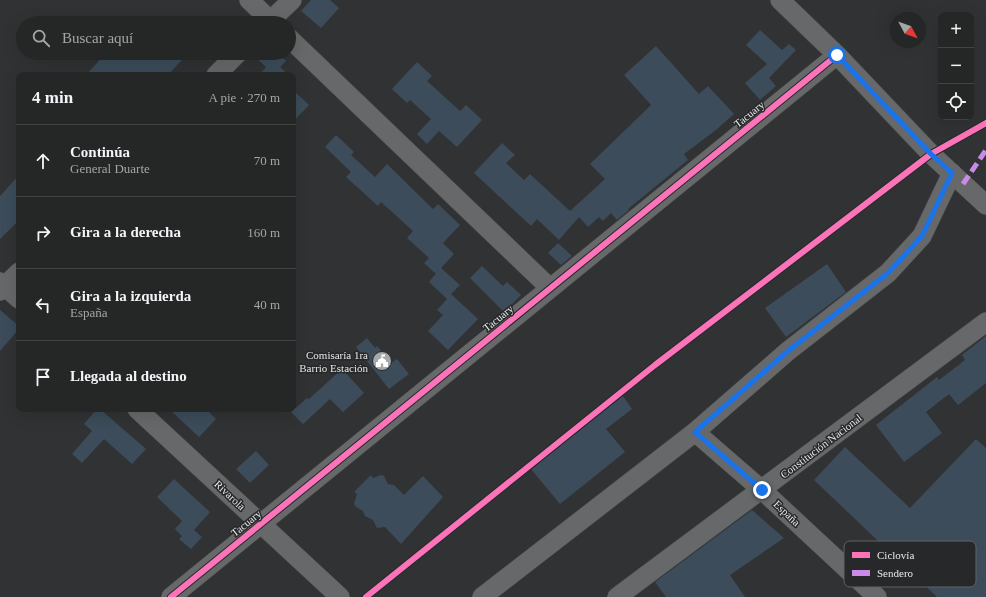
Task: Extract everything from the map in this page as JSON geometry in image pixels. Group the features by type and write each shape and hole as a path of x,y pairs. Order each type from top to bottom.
{"street":[{"path":"249,0 265,16"},
{"path":"277,16 292,0"},
{"path":"780,0 837,55 931,154 986,205"},
{"path":"296,45 550,288"},
{"name":"Tacuary","path":"171,597 837,55"},
{"path":"219,72 231,60"},
{"path":"482,597 695,432 788,351 888,273 922,236 952,173"},
{"path":"16,274 2,286 16,297"},
{"name":"Constitución Nacional","path":"617,597 986,322"},
{"name":"Rivarola","path":"140,412 340,597"},
{"name":"España","path":"695,432 762,490 844,566"},
{"name":"España","path":"866,587 877,597"}],"building":[{"path":"311,0 330,0 339,8 321,28 301,11"},
{"path":"760,30 782,50 789,44 796,50 769,78 776,86 760,100 745,83 767,64 746,45"},
{"path":"656,46 699,94 708,86 734,114 716,130 684,154 688,160 628,209 629,210 617,220 611,213 603,221 599,217 588,227 579,217 559,240 537,219 531,226 474,173 502,143 515,155 506,163 524,180 530,174 570,211 605,179 590,164 651,105 624,75"},
{"path":"100,60 182,60 171,72 89,72"},
{"path":"258,60 286,61 280,67 286,72 262,72 266,67"},
{"path":"417,62 432,76 427,81 460,111 466,105 482,120 457,147 439,131 427,144 417,134 431,119 410,100 407,103 392,89"},
{"path":"296,93 309,105 296,119"},
{"path":"336,135 354,152 351,155 375,177 387,164 433,209 438,204 460,225 443,243 454,254 441,268 460,285 451,294 478,319 448,350 428,331 443,315 437,310 447,299 429,282 436,274 424,263 429,258 407,238 413,231 381,202 378,206 346,177 351,172 325,147"},
{"path":"16,178 16,223 0,239 0,196"},
{"path":"558,243 572,256 561,265 548,253"},
{"path":"827,264 846,292 786,337 765,308"},
{"path":"482,266 503,286 507,282 521,295 504,312 470,278"},
{"path":"0,310 16,323 16,332 0,351"},
{"path":"986,336 986,383 958,405 949,394 926,412 942,433 904,462 876,425 937,377 939,380 965,360 962,355"},
{"path":"367,338 375,348 377,346 391,363 397,359 409,374 389,389 356,347"},
{"path":"342,369 364,393 343,412 330,399 303,424 291,412 296,412 296,408 307,398 309,399"},
{"path":"623,396 632,409 606,429 625,452 560,504 531,469"},
{"path":"94,412 103,412 146,449 132,464 104,439 82,463 72,454 92,431 84,424"},
{"path":"172,412 209,412 216,419 199,437"},
{"path":"976,439 986,448 986,597 937,597 926,587 976,587 976,541 878,541 814,480 845,447 910,508"},
{"path":"256,451 269,465 250,483 236,469"},
{"path":"371,475 373,478 381,475 384,476 388,484 394,485 404,495 423,476 443,497 401,544 385,527 377,528 373,520 365,516 363,511 354,504 357,494 354,492"},
{"path":"174,479 210,512 194,530 202,537 191,549 179,539 182,536 175,529 182,521 157,497"},
{"path":"752,510 784,538 730,575 745,597 666,597 655,582"}],"marked path":[{"path":"963,184 986,150"}],"cycle path":[{"path":"171,597 837,55"},
{"path":"366,597 655,365 931,154 986,123"}],"place":[{"name":"Comisaría 1ra Barrio Estación","path":"382,361"}],"route":[{"path":"762,490 695,432 788,351 888,273 922,236 952,173 931,154 837,55"}]}
